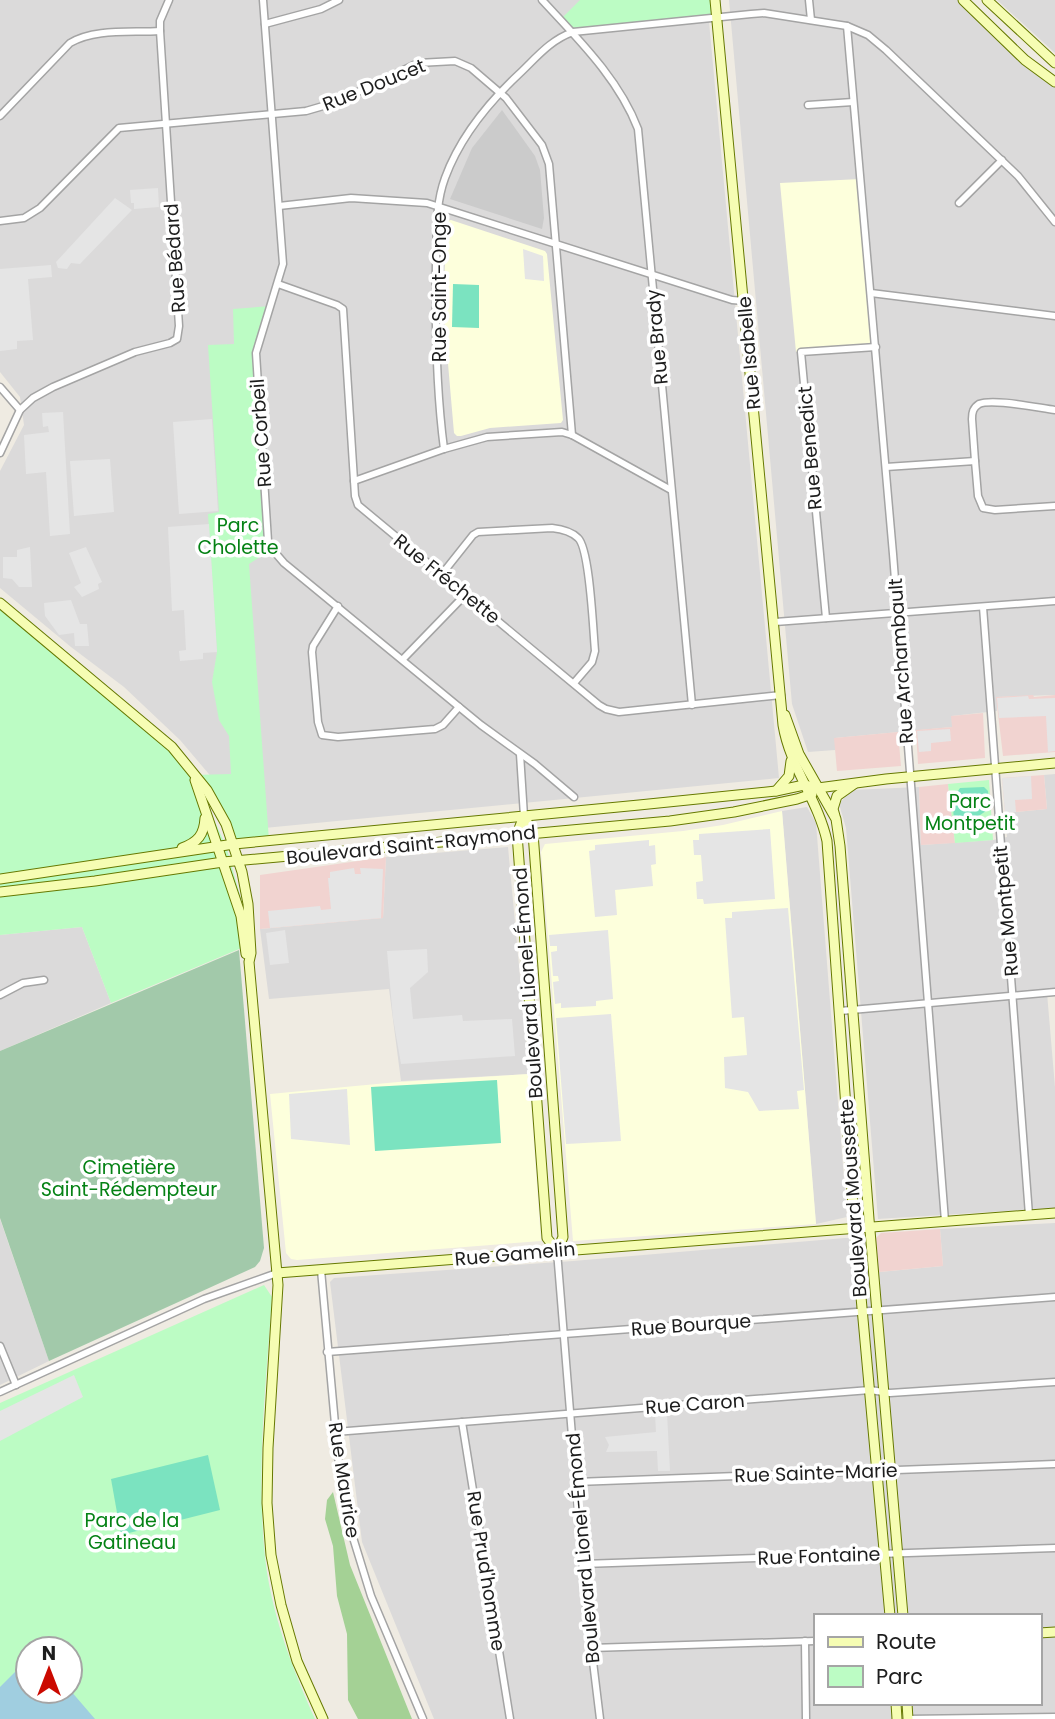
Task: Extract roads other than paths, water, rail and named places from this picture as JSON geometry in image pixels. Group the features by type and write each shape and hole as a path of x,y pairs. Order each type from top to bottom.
{"street":[{"name":"Rue Bédard","path":"0,453 20,410 33,398 135,352 170,343 178,336 160,31 160,21 169,0"},
{"name":"Rue Corbeil","path":"263,0 283,264 256,353 268,541 284,563 574,797"},
{"path":"265,24 321,9 339,0"},
{"name":"Rue Brady","path":"542,0 573,32 624,100 638,130 692,705"},
{"name":"Rue Isabelle","path":"715,0 783,725 791,759 804,785"},
{"path":"809,0 811,20"},
{"path":"963,0 1025,60 1055,82"},
{"path":"986,0 1055,63"},
{"name":"Rue Saint-Onge","path":"444,449 435,316 438,206 454,157 479,117 499,91 557,37 573,32 764,13 847,26 869,35 1003,160 1055,222"},
{"name":"Rue Archambault","path":"847,26 886,467 945,1221"},
{"path":"0,116 70,43 77,39 93,35 160,31"},
{"name":"Rue Doucet","path":"0,221 24,218 40,208 118,128 322,107 418,63 426,61 464,64 499,91 520,114 546,154 551,175 572,435"},
{"path":"808,104 853,102"},
{"path":"959,203 1003,160"},
{"path":"279,206 351,198 438,206 732,300 744,301"},
{"name":"Rue Fréchette","path":"278,284 343,309 355,496 360,508 599,705 613,711 781,695"},
{"path":"871,293 1055,316"},
{"name":"Rue Benedict","path":"826,618 802,352 876,347"},
{"path":"0,387 20,410"},
{"path":"1055,410 989,402 976,406 972,412 978,496 983,508 995,510 1055,506"},
{"path":"354,481 444,449 496,436 562,432 671,490"},
{"path":"886,467 975,461"},
{"path":"442,574 478,532 552,528 578,538 585,555 595,651 592,662 574,683"},
{"path":"403,659 466,594"},
{"path":"775,622 1055,601"},
{"path":"0,603 172,747 215,802 239,861 248,904 250,962 277,1273 268,1448 267,1503 271,1555 281,1605 297,1661 323,1719"},
{"path":"338,606 312,652 318,722 322,735 338,737 435,729 443,725 459,706"},
{"name":"Rue Montpetit","path":"983,607 1029,1215"},
{"name":"Rue Isabelle","path":"782,706 799,754 818,788"},
{"path":"520,754 524,816"},
{"path":"776,791 789,776 791,759"},
{"name":"Boulevard Saint-Raymond","path":"0,879 234,844 776,791 804,785 818,788 910,776 1055,763"},
{"path":"194,775 240,916 245,953 250,962"},
{"path":"836,819 836,796 856,783"},
{"name":"Boulevard Moussette","path":"804,785 824,824 827,841 855,1228 890,1614"},
{"path":"810,796 818,788"},
{"name":"Boulevard Moussette","path":"818,788 836,819 840,846 869,1227 903,1614"},
{"name":"Boulevard Saint-Raymond","path":"0,892 223,862 704,817 810,796"},
{"path":"168,853 199,839 204,830 206,813"},
{"name":"Boulevard Lionel-Émond","path":"524,816 533,833 563,1237 558,1251 583,1564 600,1719"},
{"name":"Boulevard Lionel-Émond","path":"524,816 517,834 547,1238 558,1251"},
{"path":"0,995 23,983 44,980"},
{"path":"840,1011 1055,992"},
{"name":"Rue Gamelin","path":"0,1392 204,1299 277,1273 1055,1213"},
{"name":"Rue Maurice","path":"321,1270 335,1432 345,1508 360,1564 423,1719"},
{"name":"Rue Bourque","path":"327,1352 1055,1297"},
{"path":"0,1346 16,1385"},
{"name":"Rue Caron","path":"335,1432 870,1390 885,1393 1055,1382"},
{"name":"Rue Prud'homme","path":"462,1422 510,1719"},
{"name":"Rue Sainte-Marie","path":"576,1482 1055,1464"},
{"name":"Rue Fontaine","path":"583,1564 1055,1548"},
{"path":"805,1641 806,1719"},
{"path":"591,1648 814,1641"},
{"path":"908,1719 1055,1717"}],"water":[{"path":"14,1673 14,1705 83,1705 95,1719 0,1719 0,1687"}],"park label":[{"name":"Parc Cholette","path":"238,536"},
{"name":"Parc Montpetit","path":"970,812"},
{"name":"Cimetière Saint-Rédempteur","path":"129,1178"},
{"name":"Parc de la Gatineau","path":"132,1531"}]}
